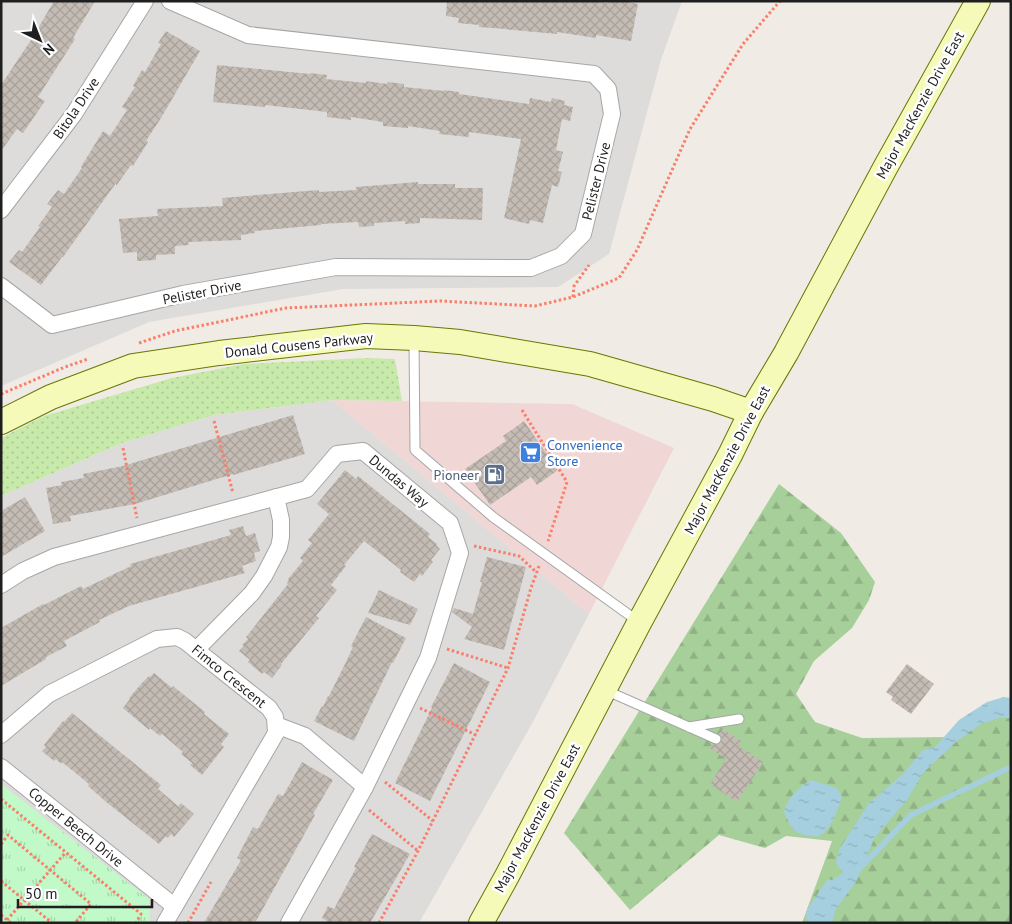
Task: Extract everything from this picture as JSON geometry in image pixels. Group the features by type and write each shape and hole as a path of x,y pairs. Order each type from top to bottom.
{"main road":[{"name":"Major MacKenzie Drive East","path":"481,923 730,455 751,412 786,353 885,168 978,1"},
{"name":"Donald Cousens Parkway","path":"1,422 51,397 133,366 218,353 366,336 460,342 590,364 713,399 751,412"}],"street":[{"name":"Bitola Drive","path":"1,210 74,114 145,1"},
{"name":"Pelister Drive","path":"1,286 52,325 183,294 336,266 531,268 561,256 583,234 612,114 608,90 594,74 248,36 170,1"},
{"name":"Dundas Way","path":"1,585 23,571 54,557 307,489 337,454 363,451 450,523 460,553 428,658 361,793 289,923"},
{"path":"196,650 252,593 264,576 281,537 281,520 276,497"},
{"name":"Fimco Crescent","path":"1,735 49,694 157,638 184,640 269,708 275,717 276,725"},
{"path":"165,923 276,733 276,725 305,736 361,793"},
{"name":"Copper Beech Drive","path":"1,767 174,906"}],"lane":[{"path":"414,338 415,450 493,517 640,623"},
{"path":"604,690 716,739"},
{"path":"689,727 739,719"}],"path":[{"path":"138,343 175,331 286,308 440,301 535,306 573,296 619,278 637,250 690,129 743,44 780,1"},
{"path":"573,296 574,286 589,265"},
{"path":"1,394 65,367 92,358"},
{"path":"379,923 434,821 508,668 536,572 544,554 567,482 522,410"},
{"path":"214,421 237,508"},
{"path":"123,448 140,534"},
{"path":"456,541 519,556 536,572"},
{"path":"432,644 508,668"},
{"path":"406,701 476,735"},
{"path":"372,771 434,821"},
{"path":"361,793 418,851"},
{"path":"1,799 141,914 136,923"},
{"path":"1,844 8,836 91,904 75,923"},
{"path":"7,920 66,852"},
{"path":"1,881 52,923"},
{"path":"1,914 11,923"}],"shaded area":[{"path":"1,1 682,1 661,60 609,254 558,287 343,289 149,322 1,386"},
{"path":"332,400 589,614 534,720 419,923 1,923 1,496 122,443 214,415"},
{"path":"332,400 572,404 674,448 589,614"}],"green space":[{"path":"366,358 395,359 402,401 332,400 214,415 122,443 1,496 1,438 44,416 172,378 244,364"},
{"path":"779,484 841,533 875,582 869,600 852,628 814,661 796,694 815,722 862,738 951,737 1011,701 1011,923 802,923 832,841 786,836 765,848 719,835 630,910 564,833"},
{"path":"1,784 149,899 150,923 1,923"}],"water":[{"path":"1004,697 1011,698 1011,718 999,718 981,724 956,742 923,773 907,800 875,837 856,882 836,909 832,923 809,923 806,917 807,909 828,879 832,880 843,873 836,863 840,848 869,803 903,774 922,751 936,746 959,720 987,702"},
{"path":"811,780 837,788 842,797 836,814 827,830 823,834 816,836 799,834 793,829 784,812 788,801 794,793"}],"building":[{"path":"54,1 95,1 73,38 75,39 38,97 45,101 23,133 17,129 1,151 1,85"},
{"path":"447,1 591,1 608,3 608,1 622,1 638,4 631,41 596,35 596,38 557,32 557,34 479,27 479,25 458,23 459,18 446,16"},
{"path":"166,31 200,51 133,166 131,165 116,186 116,183 41,285 9,262 19,250 22,252 40,227 38,226 52,207 47,204 58,190 64,194 82,168 103,131 110,136 127,110 122,107 135,87 133,86 142,70 145,72 161,44 158,43"},
{"path":"217,65 327,75 326,79 404,84 404,87 459,92 459,94 529,104 530,98 551,102 552,98 565,101 564,105 573,107 570,121 562,119 556,150 563,152 558,171 562,172 558,187 552,185 543,223 530,220 529,224 504,218 521,139 469,132 469,137 439,134 440,131 408,126 408,128 383,126 383,122 351,117 351,120 327,117 327,112 265,105 265,107 213,102"},
{"path":"418,182 418,184 455,184 455,188 483,188 482,220 420,218 420,223 405,224 405,221 374,223 374,226 359,227 358,222 321,224 255,231 255,233 241,235 241,240 188,242 189,245 175,246 175,254 156,255 156,260 137,261 137,252 123,253 119,219 158,216 157,209 223,206 222,198 319,190 319,192 356,190 356,187"},
{"path":"293,415 305,454 135,504 70,516 71,521 53,524 46,488 62,485 61,482 84,478 83,474 123,466"},
{"path":"524,421 558,470 537,485 531,477 490,505 465,469 506,441 503,436"},
{"path":"345,470 356,479 358,476 430,534 428,537 440,549 422,576 420,574 414,582 364,541 344,565 346,566 331,585 337,590 316,616 319,618 281,664 272,678 264,672 262,674 239,651 248,639 246,637 288,584 288,579 303,561 300,558 312,543 308,540 329,514 317,504"},
{"path":"25,497 45,531 1,557 1,511"},
{"path":"243,526 246,536 255,533 260,551 254,553 256,561 242,566 245,573 129,606 99,620 100,622 64,641 67,646 1,686 1,628 43,604 81,586 83,589 131,566 130,564 231,535 229,530"},
{"path":"487,557 526,567 504,650 464,639 472,627 452,612 454,608 473,614"},
{"path":"379,590 418,609 410,625 368,613"},
{"path":"366,617 406,638 392,662 354,741 314,721 345,664 353,647 351,646"},
{"path":"454,663 490,682 430,801 395,783"},
{"path":"907,664 934,684 911,714 891,700 893,697 886,692"},
{"path":"154,673 205,712 204,714 229,734 221,744 224,747 202,775 190,765 192,763 181,754 183,752 162,734 160,736 150,728 149,730 123,708 141,684"},
{"path":"72,713 161,785 158,789 178,806 181,803 194,814 174,837 171,834 168,838 166,836 159,844 105,801 88,786 89,784 62,762 61,764 56,759 54,761 42,751 51,736"},
{"path":"723,729 741,741 738,746 763,762 737,802 710,784 726,759 710,748 712,744 717,745 721,742 722,738 719,734"},
{"path":"302,762 333,780 255,923 204,923 241,860 237,858 253,827 258,829 278,794 283,796"},
{"path":"372,834 410,854 370,923 326,923 327,921 322,918 328,906 334,909"}],"waterway":[{"path":"859,869 911,815 1011,767"}],"place":[{"name":"Convenience Store","path":"531,453"},
{"name":"Pioneer","path":"495,475"}]}
